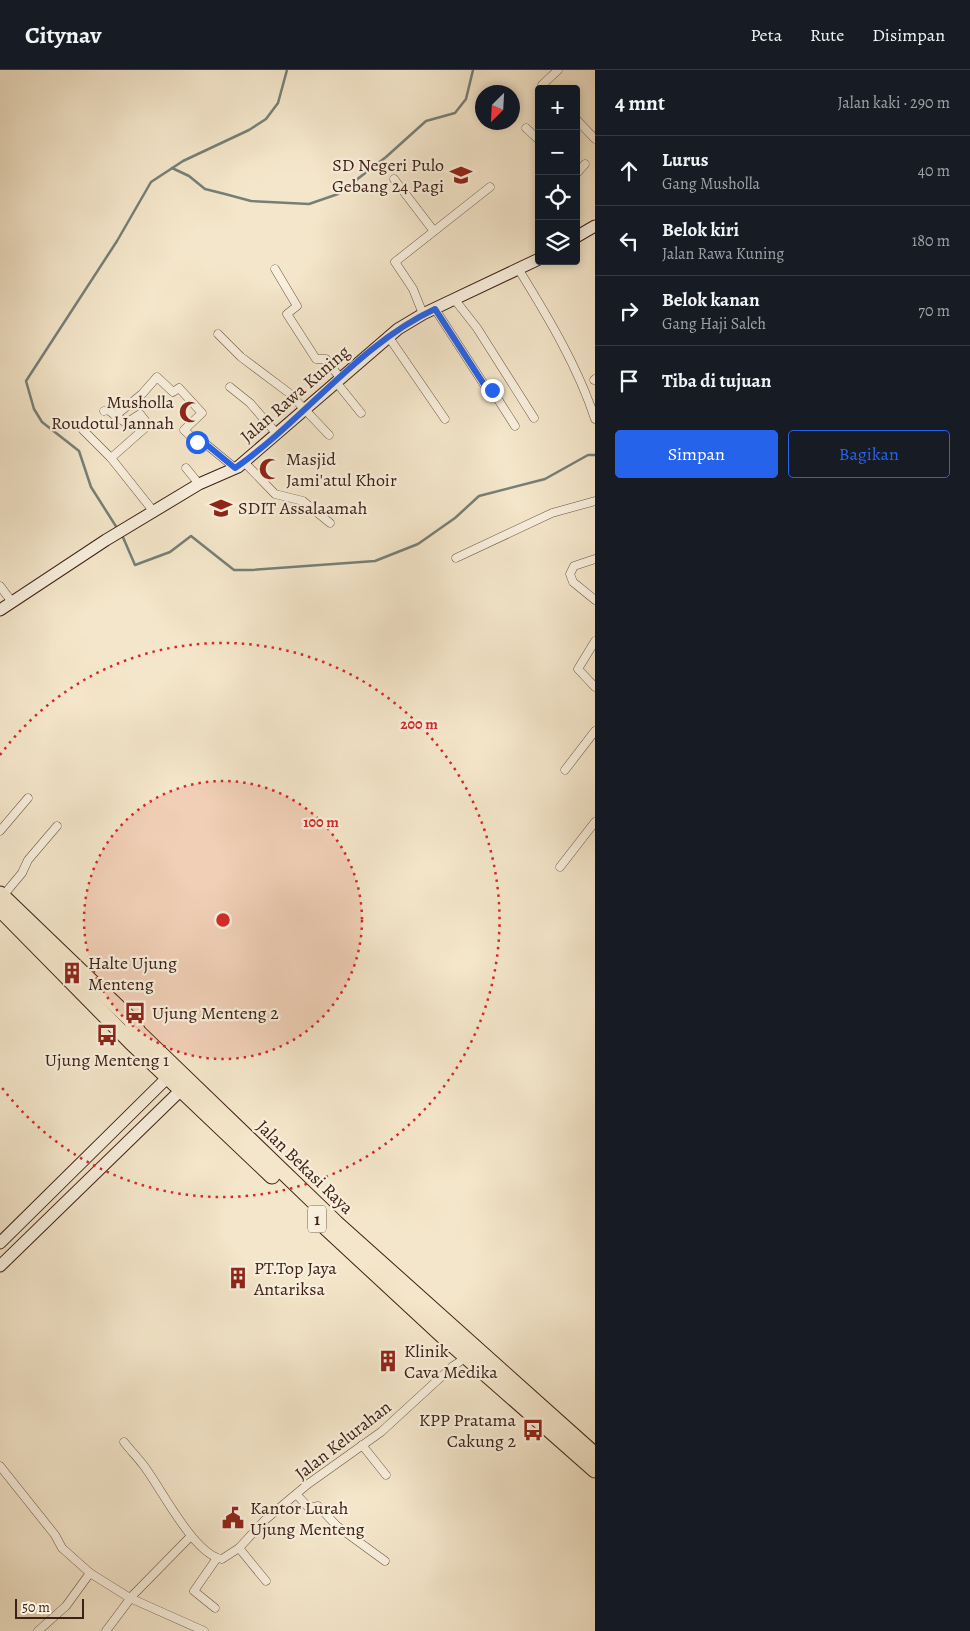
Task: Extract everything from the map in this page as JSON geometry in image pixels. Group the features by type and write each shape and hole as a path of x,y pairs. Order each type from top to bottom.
{"highway":[{"name":"Jalan Bekasi Raya","path":"1,900 130,1042 180,1090 336,1223 595,1455"},
{"name":"Jalan Bekasi Raya","path":"1,900 130,1019 139,1032 358,1259 595,1470"}],"street":[{"path":"542,85 558,70"},
{"path":"580,123 595,139"},
{"path":"526,128 535,136"},
{"path":"580,170 586,164"},
{"path":"394,179 434,230"},
{"path":"423,314 413,288 395,263 490,187"},
{"path":"580,234 595,227"},
{"name":"Jalan Rawa Kuning","path":"0,610 106,540 199,484 240,465 306,410 388,336 423,314 535,261"},
{"path":"275,269 297,306 287,314 317,360 326,359 338,380 362,413"},
{"path":"519,270 571,362 595,419"},
{"path":"455,300 477,328 534,418"},
{"path":"435,309 485,386 492,390 515,426"},
{"path":"218,334 232,349 289,393 329,435"},
{"path":"388,336 445,420"},
{"path":"115,416 142,394 157,377 173,392 179,388 202,413 184,430 197,442 201,440 240,465 275,494 303,501 330,523"},
{"path":"230,387 250,403 277,434"},
{"path":"104,411 108,410 126,423 140,414 148,426 111,458"},
{"path":"83,430 111,458 154,512"},
{"path":"186,468 199,484"},
{"path":"456,558 552,513 595,501"},
{"path":"595,560 574,566 570,574 573,582 595,600"},
{"path":"0,586 12,602"},
{"path":"595,641 578,669 595,687"},
{"path":"565,770 595,730"},
{"path":"0,831 28,798"},
{"path":"560,868 595,822"},
{"path":"1,900 22,874 28,860 57,826"},
{"path":"0,1243 168,1077"},
{"path":"0,1266 180,1090"},
{"name":"Jalan Kelurahan","path":"217,1558 226,1558 239,1548 266,1520 321,1474 381,1432 452,1366 467,1357"},
{"path":"124,1442 144,1466 191,1536 217,1558 194,1590 215,1608"},
{"path":"362,1445 386,1475"},
{"path":"0,1466 55,1535 62,1548 90,1573 130,1598 204,1631"},
{"path":"297,1495 309,1508 318,1506 337,1526 385,1561"},
{"path":"106,1631 130,1598 191,1536"},
{"path":"239,1548 266,1581"},
{"path":"38,1631 66,1606 90,1573"}],"waterway":[{"path":"117,528 91,487 79,451 42,422 34,409 26,381 117,241 151,182 183,161 249,130 266,119 278,103 287,70"},
{"path":"172,168 189,176 205,189 251,201 309,204 338,194 386,157 426,121 455,113 466,99 473,70"},
{"path":"122,535 135,565 170,552 191,536 234,570 375,561 418,544 455,518 479,496 545,479 588,455 595,455"}],"place":[{"name":"SD Negeri Pulo Gebang 24 Pagi","path":"461,175"},
{"name":"Musholla Roudotul Jannah","path":"190,412"},
{"name":"Masjid Jami'atul Khoir","path":"270,469"},
{"name":"SDIT Assalaamah","path":"221,508"},
{"name":"Halte Ujung Menteng","path":"72,973"},
{"name":"Ujung Menteng 2","path":"135,1013"},
{"name":"Ujung Menteng 1","path":"107,1035"},
{"name":"PT.Top Jaya Antariksa","path":"238,1278"},
{"name":"Klinik Cava Medika","path":"388,1361"},
{"name":"KPP Pratama Cakung 2","path":"533,1430"},
{"name":"Kantor Lurah Ujung Menteng","path":"233,1518"}],"route":[{"path":"197,442 201,440 235,468 306,410 388,336 423,314 435,309 485,386 492,390"}]}
